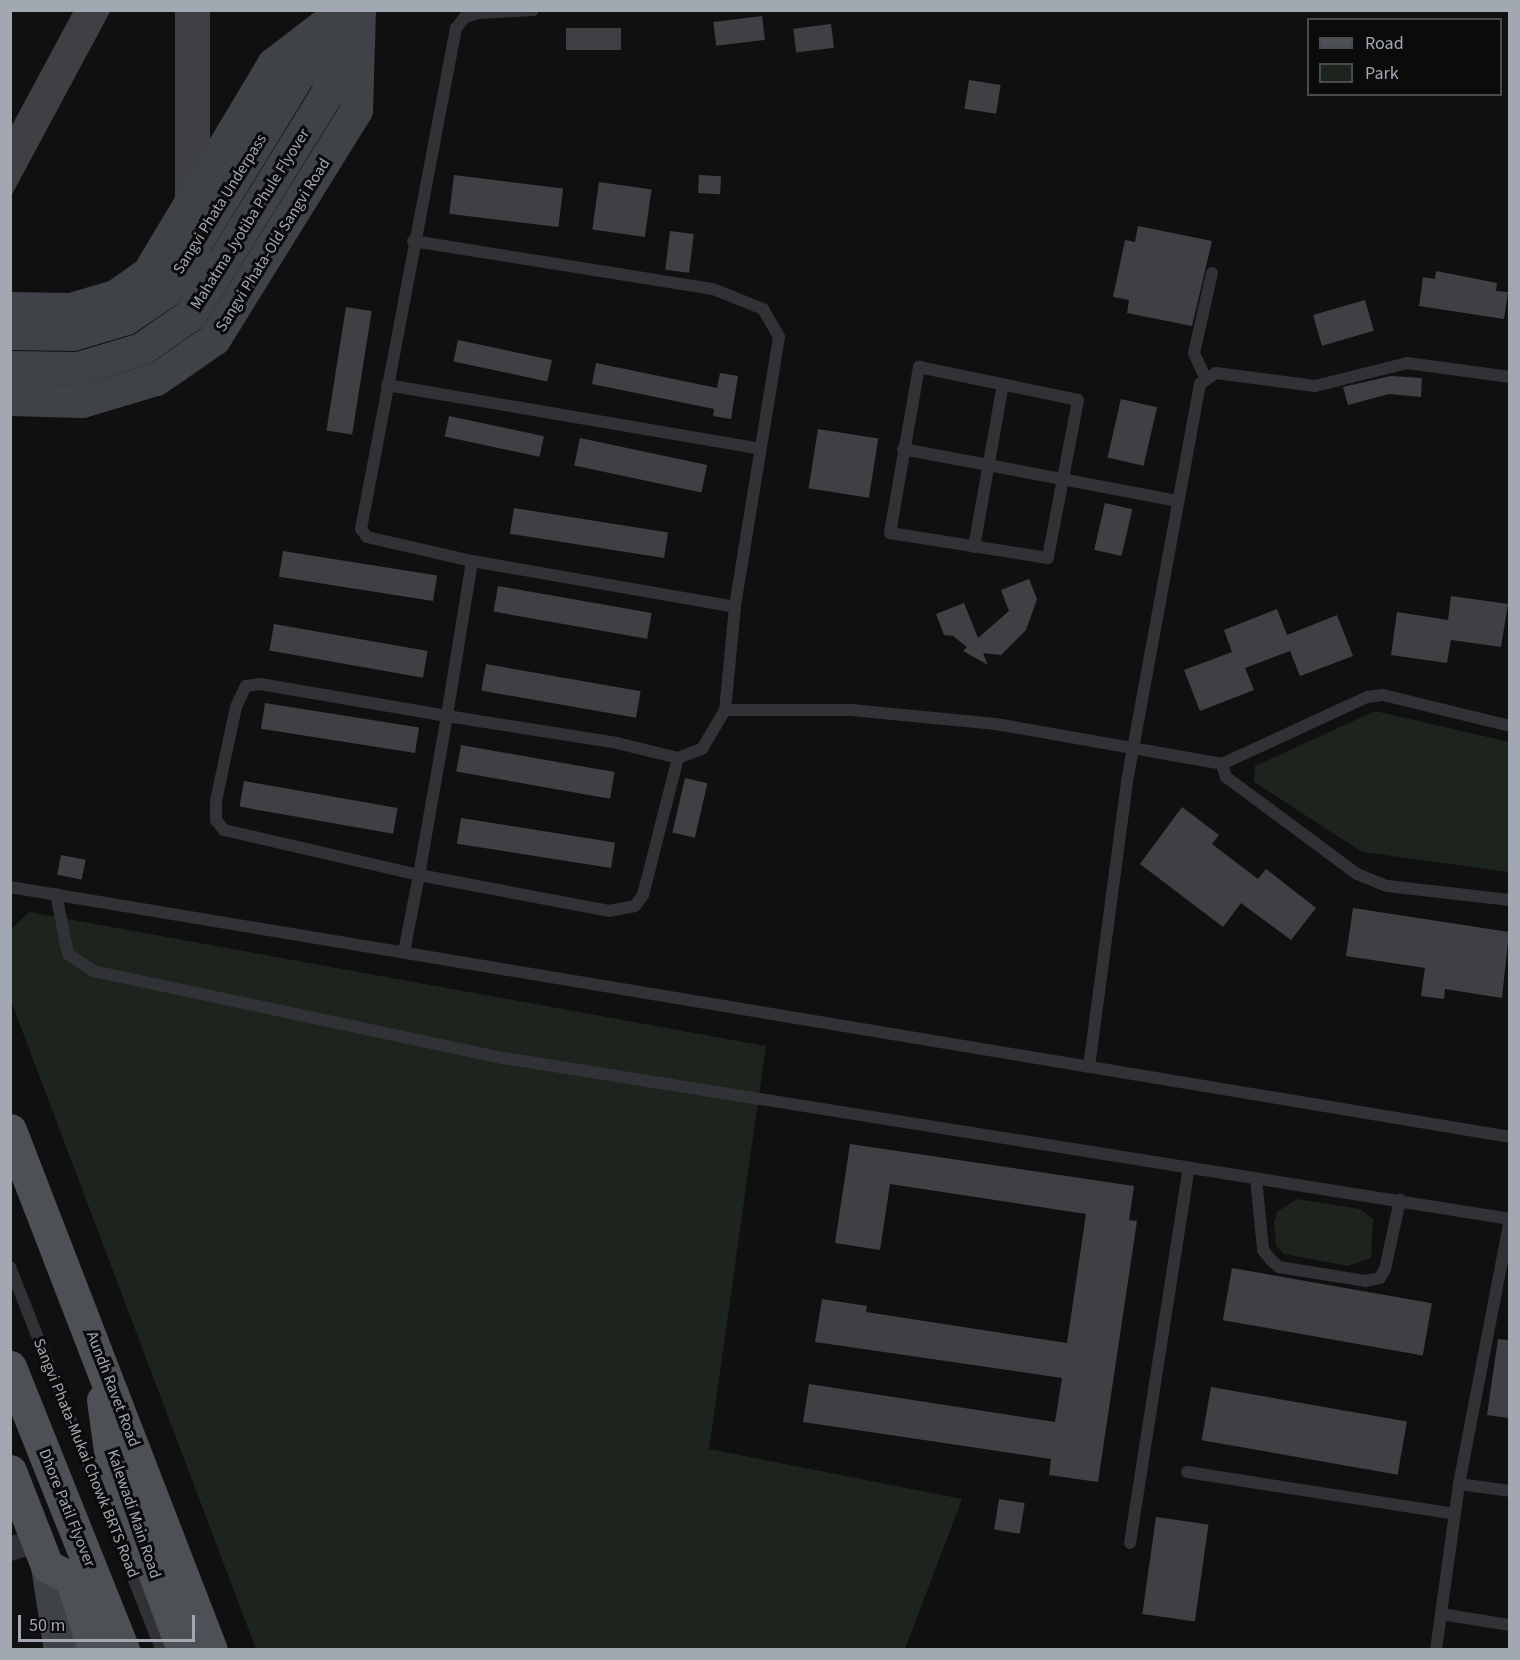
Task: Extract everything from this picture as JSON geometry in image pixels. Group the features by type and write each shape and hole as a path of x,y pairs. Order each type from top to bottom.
{"main road":[{"path":"10,308 69,309 115,296 148,273 273,64 344,10"},
{"name":"Sangvi Phata Underpass","path":"10,333 73,334 126,318 166,291 298,76 350,10"},
{"name":"Mahatma Jyotiba Phule Flyover","path":"10,367 78,368 141,349 190,315 327,93 357,10"},
{"name":"Sangvi Phata-Old Sangvi Road","path":"10,399 82,401 156,379 214,339 356,110 357,10"},
{"name":"Aundh Ravet Road","path":"10,1130 95,1339 211,1650"},
{"name":"Kalewadi Main Road","path":"95,1339 111,1458 183,1650"},
{"name":"Dhore Patil Flyover","path":"10,1367 123,1650"},
{"path":"10,1471 60,1650"},
{"path":"32,1552 72,1579 94,1650"}],"lane":[{"path":"533,10 479,13 465,17 456,28 413,242 361,529 376,540 472,561 735,607"},
{"path":"413,242 713,289 763,309 779,337 735,607 725,710 702,749 678,759 617,743 246,686 236,707 216,801 216,820 239,837 419,875 624,911 643,895 678,759"},
{"path":"1205,377 1194,353 1212,273"},
{"path":"1089,1067 1134,749 1195,397 1205,377 1216,373 1315,386 1407,363 1509,376"},
{"path":"919,367 1003,385 1078,400 1048,558 890,534 919,367"},
{"path":"974,547 1003,385"},
{"path":"387,386 760,449"},
{"path":"903,449 1177,501"},
{"path":"404,952 447,716 472,561"},
{"path":"725,710 851,710 963,720 1222,764 1367,697 1383,695 1509,726"},
{"path":"1222,764 1226,777 1357,874 1387,886 1509,900"},
{"path":"10,887 1509,1137"},
{"path":"10,898 23,889"},
{"path":"56,894 68,954 93,972 504,1058 1400,1200 1509,1220 1460,1484 1436,1650"},
{"path":"1130,1543 1189,1168"},
{"path":"1256,1178 1263,1250 1271,1260 1279,1267 1354,1279 1380,1278 1385,1269 1400,1200"},
{"name":"Sangvi Phata-Mukai Chowk BRTS Road","path":"10,1268 162,1650"},
{"path":"1187,1472 1455,1514"},
{"path":"1460,1484 1509,1491"},
{"path":"1441,1614 1509,1625"}],"green space":[{"path":"1375,711 1509,742 1509,872 1362,852 1254,782 1255,766"},
{"path":"29,912 766,1046 709,1449 962,1499 905,1649 256,1649 11,1001 11,929"},
{"path":"1297,1199 1360,1209 1373,1219 1371,1258 1348,1266 1284,1254 1276,1245 1274,1223 1277,1212"}],"building":[{"path":"74,10 111,10 10,198 10,129"},
{"path":"175,10 210,10 210,297 175,297"},
{"path":"762,16 765,40 716,46 713,22"},
{"path":"831,24 834,48 796,52 793,29"},
{"path":"566,28 621,28 621,50 566,50"},
{"path":"969,80 1001,85 996,114 964,109"},
{"path":"454,175 563,188 558,227 449,214"},
{"path":"699,175 721,176 720,194 698,193"},
{"path":"599,182 651,189 645,237 592,230"},
{"path":"1138,226 1212,241 1192,326 1127,313 1129,300 1113,297 1125,240 1135,242"},
{"path":"670,231 694,234 689,273 665,270"},
{"path":"1436,271 1497,283 1496,291 1508,292 1504,319 1419,306 1423,277 1435,279"},
{"path":"1365,300 1374,331 1322,346 1313,315"},
{"path":"346,307 372,311 352,435 326,430"},
{"path":"458,340 552,360 547,381 453,362"},
{"path":"596,363 717,388 720,373 738,376 731,419 713,416 714,409 592,384"},
{"path":"1391,376 1422,378 1421,397 1389,394 1348,405 1343,387"},
{"path":"1121,399 1157,407 1144,466 1108,457"},
{"path":"449,416 544,436 540,457 445,437"},
{"path":"818,429 878,439 869,498 809,488"},
{"path":"580,438 707,465 701,492 574,465"},
{"path":"1105,503 1132,509 1121,556 1094,550"},
{"path":"514,508 668,532 664,558 510,534"},
{"path":"283,551 437,575 433,601 279,577"},
{"path":"1029,579 1037,599 1026,630 1001,655 983,653 988,665 963,651 967,647 953,636 944,635 936,614 964,603 978,638 1009,611 1001,590"},
{"path":"498,586 652,613 647,639 493,612"},
{"path":"1451,596 1508,604 1501,647 1451,640 1447,663 1391,655 1397,612 1448,620"},
{"path":"1277,609 1287,635 1337,615 1353,656 1300,676 1290,651 1245,668 1254,690 1200,711 1184,670 1232,652 1224,630"},
{"path":"274,624 428,651 423,678 269,651"},
{"path":"486,664 641,691 636,718 481,691"},
{"path":"265,703 419,727 415,753 261,729"},
{"path":"461,745 615,772 610,799 456,772"},
{"path":"685,778 707,783 695,838 672,833"},
{"path":"244,781 398,808 393,834 239,807"},
{"path":"1182,807 1219,835 1212,844 1258,879 1266,869 1316,908 1291,940 1241,903 1223,927 1140,864"},
{"path":"461,818 615,842 611,868 457,844"},
{"path":"61,855 86,860 82,879 57,875"},
{"path":"1353,908 1509,932 1502,998 1445,989 1444,999 1421,996 1425,968 1346,956"},
{"path":"850,1144 1134,1186 1129,1220 1137,1221 1098,1482 1049,1475 1051,1459 803,1422 809,1384 1055,1422 1062,1378 815,1342 822,1299 867,1306 866,1312 1067,1343 1086,1214 890,1184 880,1250 835,1243"},
{"path":"1232,1268 1432,1303 1423,1355 1223,1320"},
{"path":"1498,1339 1509,1340 1509,1418 1487,1415"},
{"path":"1211,1387 1407,1422 1398,1475 1202,1440"},
{"path":"999,1499 1025,1503 1020,1534 994,1530"},
{"path":"1156,1517 1208,1524 1195,1621 1142,1614"}]}
